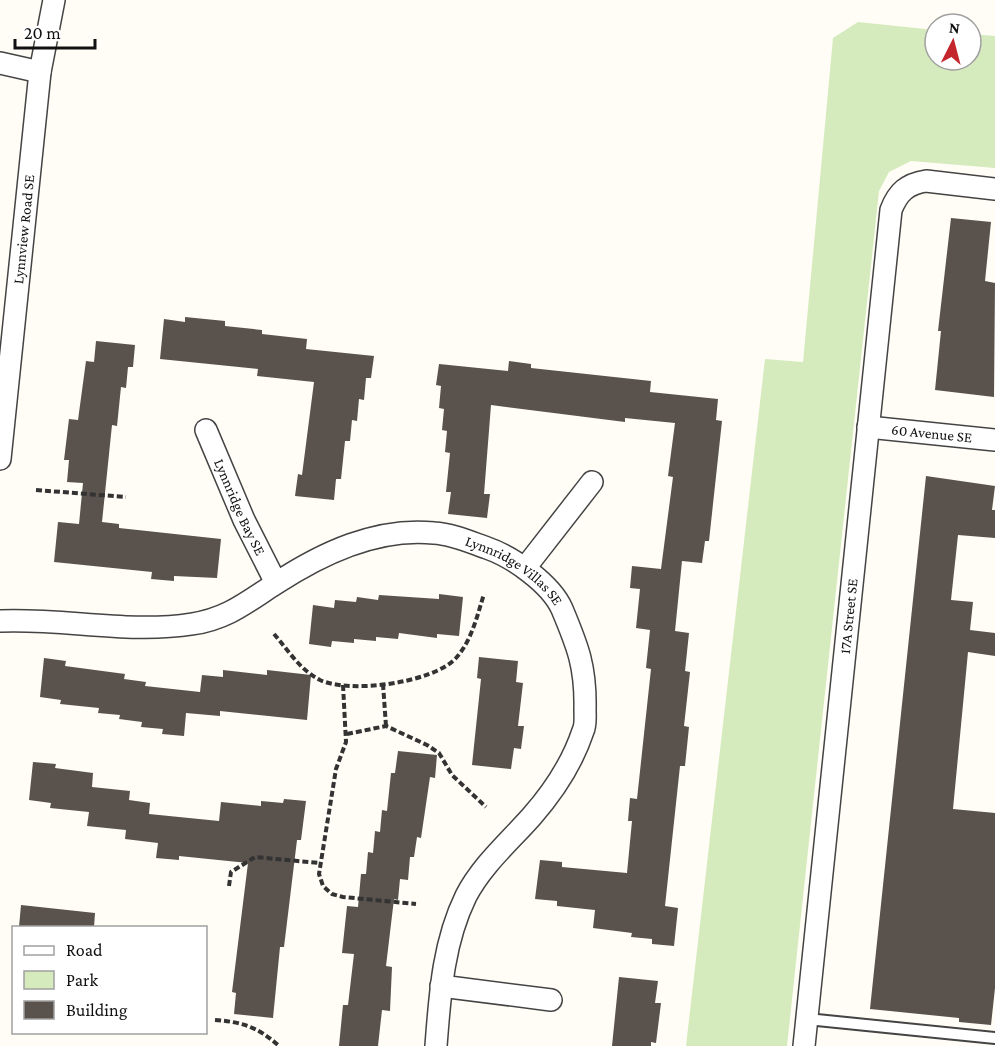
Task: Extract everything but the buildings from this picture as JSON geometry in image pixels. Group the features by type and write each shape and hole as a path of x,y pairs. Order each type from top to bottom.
{"street":[{"name":"Lynnview Road SE","path":"0,459 40,72 54,0"},
{"path":"0,63 40,72"},
{"name":"17A Street SE","path":"804,1046 891,210 903,189 926,181 995,189"},
{"name":"60 Avenue SE","path":"868,427 995,440"},
{"name":"Lynnridge Bay SE","path":"206,430 244,520 276,583"},
{"path":"525,568 592,482"},
{"name":"Lynnridge Villas SE","path":"0,621 23,620 117,628 194,624 239,610 276,583 325,555 357,541 395,534 434,532 465,540 494,550 525,568 559,604 581,652 585,689 585,729 562,775 534,813 489,862 466,896 449,939 441,986 436,1046"},
{"path":"441,986 551,1000"}],"lane":[{"path":"807,1019 995,1038"}],"path":[{"path":"36,490 126,498"},
{"path":"274,634 304,669 325,682 343,685 383,684 435,671 456,658 474,628 484,594"},
{"path":"383,684 386,726"},
{"path":"343,685 347,734 336,769 319,863 323,886 332,894 416,904"},
{"path":"347,734 386,726 439,753 452,775 486,807"},
{"path":"229,886 231,872 255,857 319,863"},
{"path":"215,1020 249,1025 261,1031 279,1046"}],"green space":[{"path":"858,22 923,29 923,72 983,72 983,35 995,36 995,168 911,161 889,172 879,191 787,1046 686,1046 765,359 803,362 833,38"}]}
